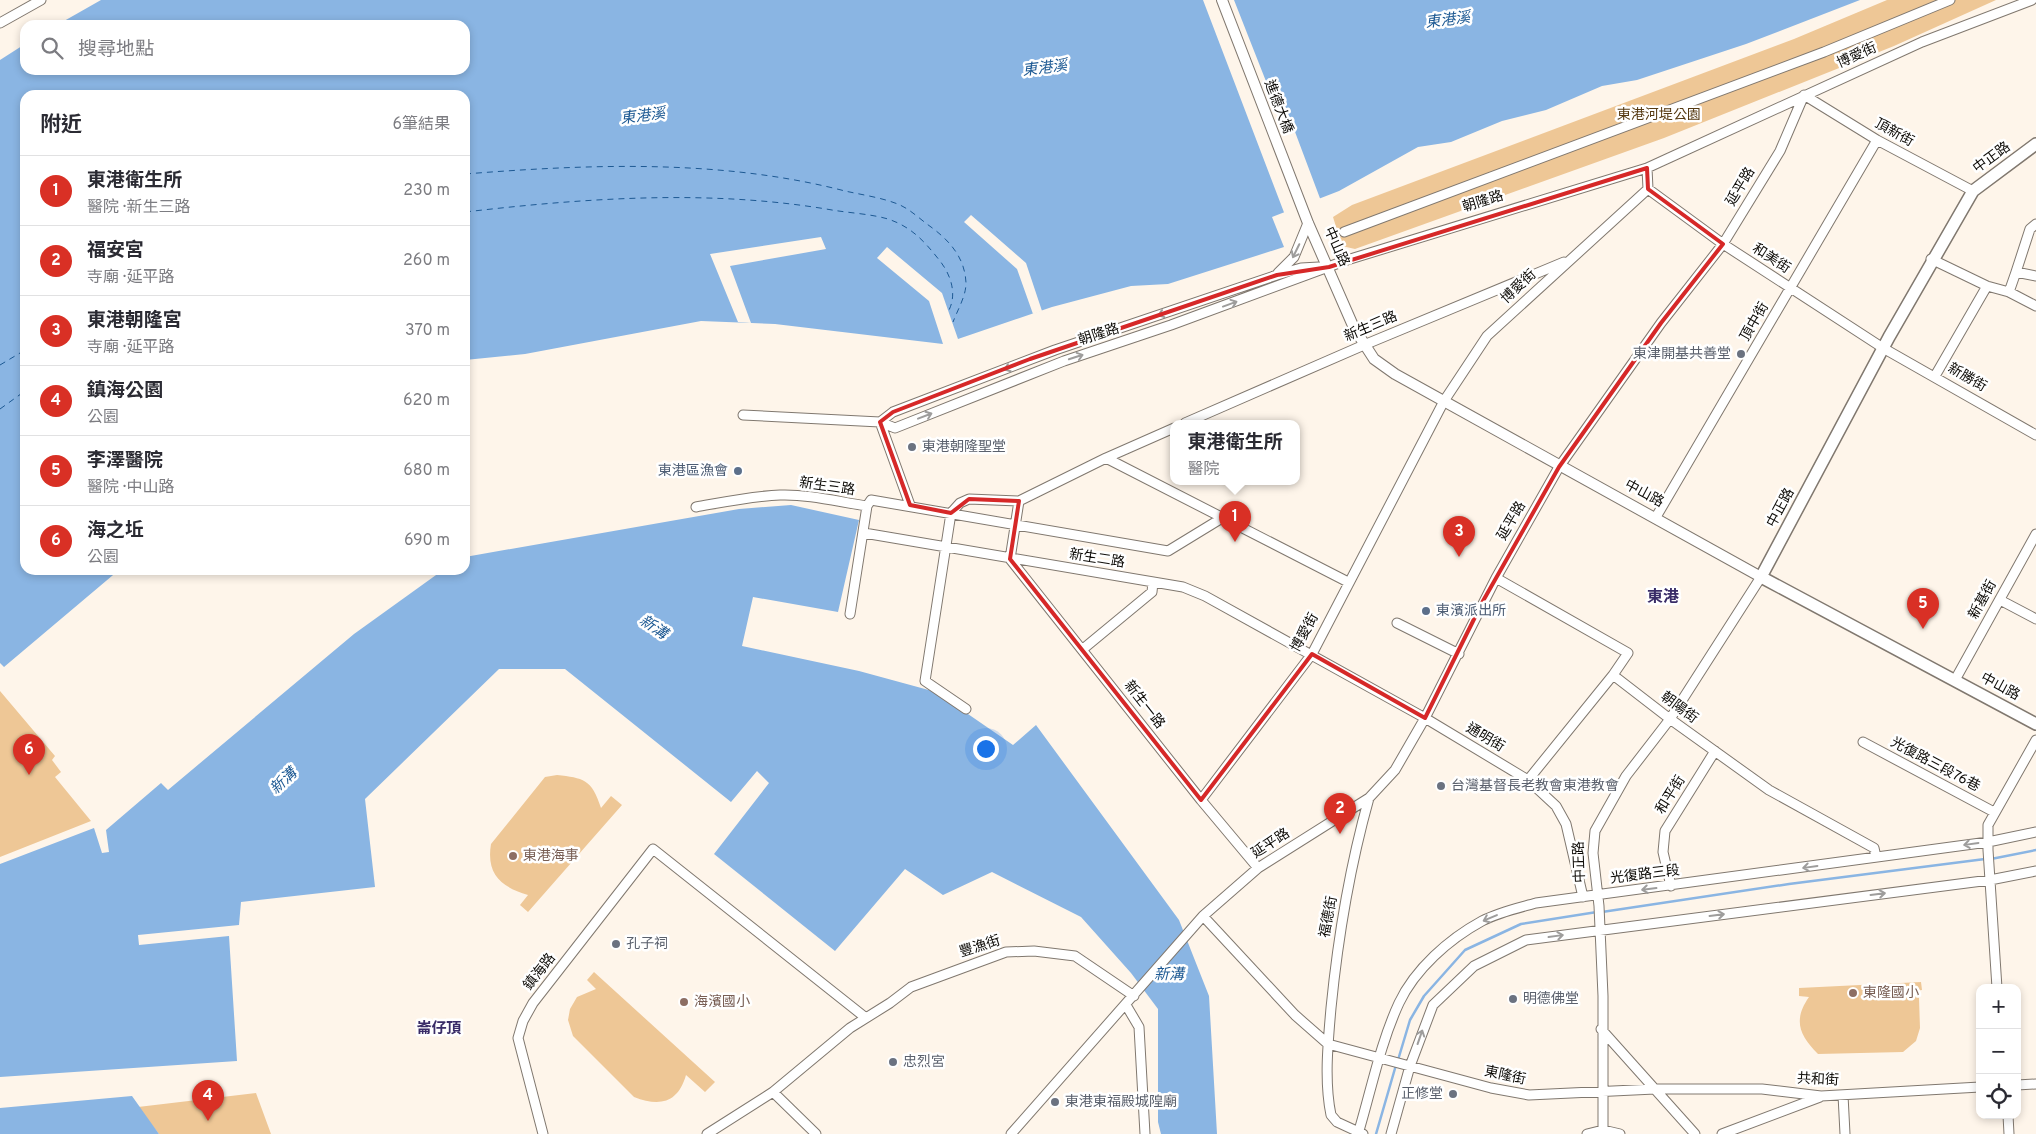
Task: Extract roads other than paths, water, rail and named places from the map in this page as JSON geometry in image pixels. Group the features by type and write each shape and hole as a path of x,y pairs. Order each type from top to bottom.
{"main road":[{"name":"中正路","path":"1761,577 1931,259 1972,191 2036,144"},
{"name":"中山路","path":"1761,577 2036,724"}],"street":[{"path":"0,23 41,0"},
{"name":"進德大橋","path":"1222,0 1308,223"},
{"path":"1344,232 1824,52 1950,0"},
{"name":"博愛街","path":"1647,168 1922,42 2032,0"},
{"name":"頂新街","path":"1804,95 1876,140 1972,191"},
{"name":"延平路","path":"1134,996 1203,916 1258,868 1369,798 1395,770 1459,654 1496,578 1559,467 1661,323 1723,244 1780,151 1804,95"},
{"name":"頂中街","path":"1656,517 1876,140"},
{"path":"1647,168 1648,189"},
{"name":"朝隆路","path":"743,414 880,422 895,428 1064,361 1172,325 1329,267 1502,211 1647,168"},
{"name":"博愛街","path":"1201,800 1312,654 1444,401 1487,336 1568,260 1648,189"},
{"name":"和美街","path":"1648,189 1723,244 1883,348"},
{"path":"1277,275 1294,256 1308,223"},
{"name":"中山路","path":"1308,223 1329,267 1354,328 1374,359 1395,374 1559,467 1656,517 1761,577"},
{"path":"2009,292 2030,229 2036,224"},
{"path":"1931,259 1987,286 2009,292 2036,306"},
{"name":"新生三路","path":"1192,420 1364,345 1568,260"},
{"name":"朝隆路","path":"880,422 893,412 1030,359 1277,275 1301,268 1329,267"},
{"path":"2016,272 2036,276"},
{"path":"1935,376 1987,286"},
{"name":"新勝街","path":"1883,348 2036,434"},
{"path":"880,422 910,506"},
{"path":"966,709 925,681 951,513 960,503 969,499 1019,501 1106,458 1170,430"},
{"path":"1106,458 1348,582"},
{"name":"新生三路","path":"696,507 739,499 780,495 805,496 867,506 871,500 1168,551 1222,518"},
{"path":"1010,559 1019,501"},
{"path":"850,614 867,506"},
{"name":"新生二路","path":"864,533 1183,587 1205,596 1312,654"},
{"name":"新基街","path":"1955,680 2036,534"},
{"name":"新生一路","path":"1010,559 1201,800 1258,868"},
{"name":"中正路","path":"1599,930 1599,906 1593,853 1598,824 1626,776 1670,719 1761,577"},
{"path":"1496,578 1628,654 1528,780"},
{"path":"1083,650 1152,592 1153,582"},
{"path":"2000,600 2036,619"},
{"path":"1397,623 1459,654"},
{"name":"通明街","path":"1312,654 1425,718 1528,780 1556,806 1566,824 1583,897"},
{"name":"朝陽街","path":"1613,675 1670,719 1769,790 1874,848 1876,857"},
{"path":"1997,984 1988,825 2036,740"},
{"name":"光復路三段76巷","path":"1863,742 1994,812"},
{"name":"和平街","path":"1671,886 1663,852 1665,831 1715,751"},
{"name":"福德街","path":"1360,1134 1337,1122 1331,1115 1328,1044 1336,954 1359,832 1369,798"},
{"name":"光復路三段","path":"1360,1134 1384,1060 1399,1002 1417,975 1449,943 1482,921 1506,910 1536,903 1876,857 1988,846 2036,832"},
{"name":"鎮海路","path":"543,1134 518,1038 523,1021 533,1003 653,849 866,1018"},
{"path":"1391,1134 1408,1065 1429,1012 1452,985 1474,966 1526,940 1990,880 2036,871"},
{"path":"1203,916 1295,1015 1328,1044 1384,1060"},
{"path":"1599,930 1603,996 1601,1030 1603,1130"},
{"name":"豐漁街","path":"773,1092 850,1028 910,987 1006,952 1034,951 1075,956 1134,996"},
{"path":"1012,1134 1134,996"},
{"path":"1126,1005 1139,1027 1145,1134"},
{"path":"1601,1030 1695,1134"},
{"name":"東隆街","path":"1384,1060 1520,1095 1602,1092"},
{"path":"2021,1085 2036,1084"},
{"name":"共和街","path":"1602,1092 1656,1089 1762,1089 1821,1096 1976,1087"},
{"path":"707,1134 773,1092 816,1134"},
{"path":"1843,1095 1845,1134"},
{"path":"1722,1134 1821,1096"},
{"path":"2008,1119 2009,1134"},
{"path":"1587,1134 1603,1130 1620,1134"}],"water":[{"name":"東港溪","path":"101,0 1860,0 1746,44 1637,80 1602,86 1546,110 1502,121 1451,142 1418,147 1339,191 1272,217 1284,247 1168,284 1131,286 1052,307 958,339 942,293 887,247 877,258 929,301 943,344 775,324 701,321 525,354 470,360 470,90 20,90 20,575 113,575 4,667 0,663 0,60 20,47 20,75 470,75 470,20 66,20"},
{"name":"新溝","path":"791,505 859,520 838,612 753,597 742,646 859,671 936,692 1013,745 1036,725 1179,920 1209,996 1217,1134 1161,1134 1158,1122 1158,1009 1131,973 1081,917 992,872 943,895 905,869 835,951 714,854 769,783 757,771 731,802 565,669 499,669 365,799 375,887 241,902 239,925 138,935 139,945 229,936 237,1061 0,1077 0,864 94,828 102,853 109,852 106,830 161,783 168,790 354,634 436,575 470,575 470,556 739,509"},
{"path":"132,1096 159,1134 0,1134 0,1108"}],"waterway":[{"path":"1991,859 2036,850"},
{"path":"1602,912 1789,884 1985,859"},
{"path":"1398,1060 1410,1020 1424,996 1465,950 1521,924 1597,912"},
{"path":"1376,1134 1396,1065"}],"place":[{"name":"東津開基共善堂","path":"1741,354"},
{"name":"東港朝隆聖堂","path":"912,447"},
{"name":"東港區漁會","path":"738,471"},
{"name":"東港衛生所","path":"1235,542"},
{"name":"東港朝隆宮","path":"1459,557"},
{"name":"東濱派出所","path":"1426,611"},
{"name":"李澤醫院","path":"1923,629"},
{"name":"海之坵","path":"29,775"},
{"name":"台灣基督長老教會東港教會","path":"1441,786"},
{"name":"福安宮","path":"1340,834"},
{"name":"東港海事","path":"513,856"},
{"name":"孔子祠","path":"616,944"},
{"name":"東隆國小","path":"1853,993"},
{"name":"明德佛堂","path":"1513,999"},
{"name":"海濱國小","path":"684,1002"},
{"name":"忠烈宮","path":"893,1062"},
{"name":"正修堂","path":"1453,1094"},
{"name":"東港東福殿城隍廟","path":"1055,1102"},
{"name":"鎮海公園","path":"208,1121"}],"district":[{"name":"東港","path":"1663,598"},
{"name":"崙仔頂","path":"439,1029"}],"park label":[{"name":"東港河堤公園","path":"1659,115"}]}
